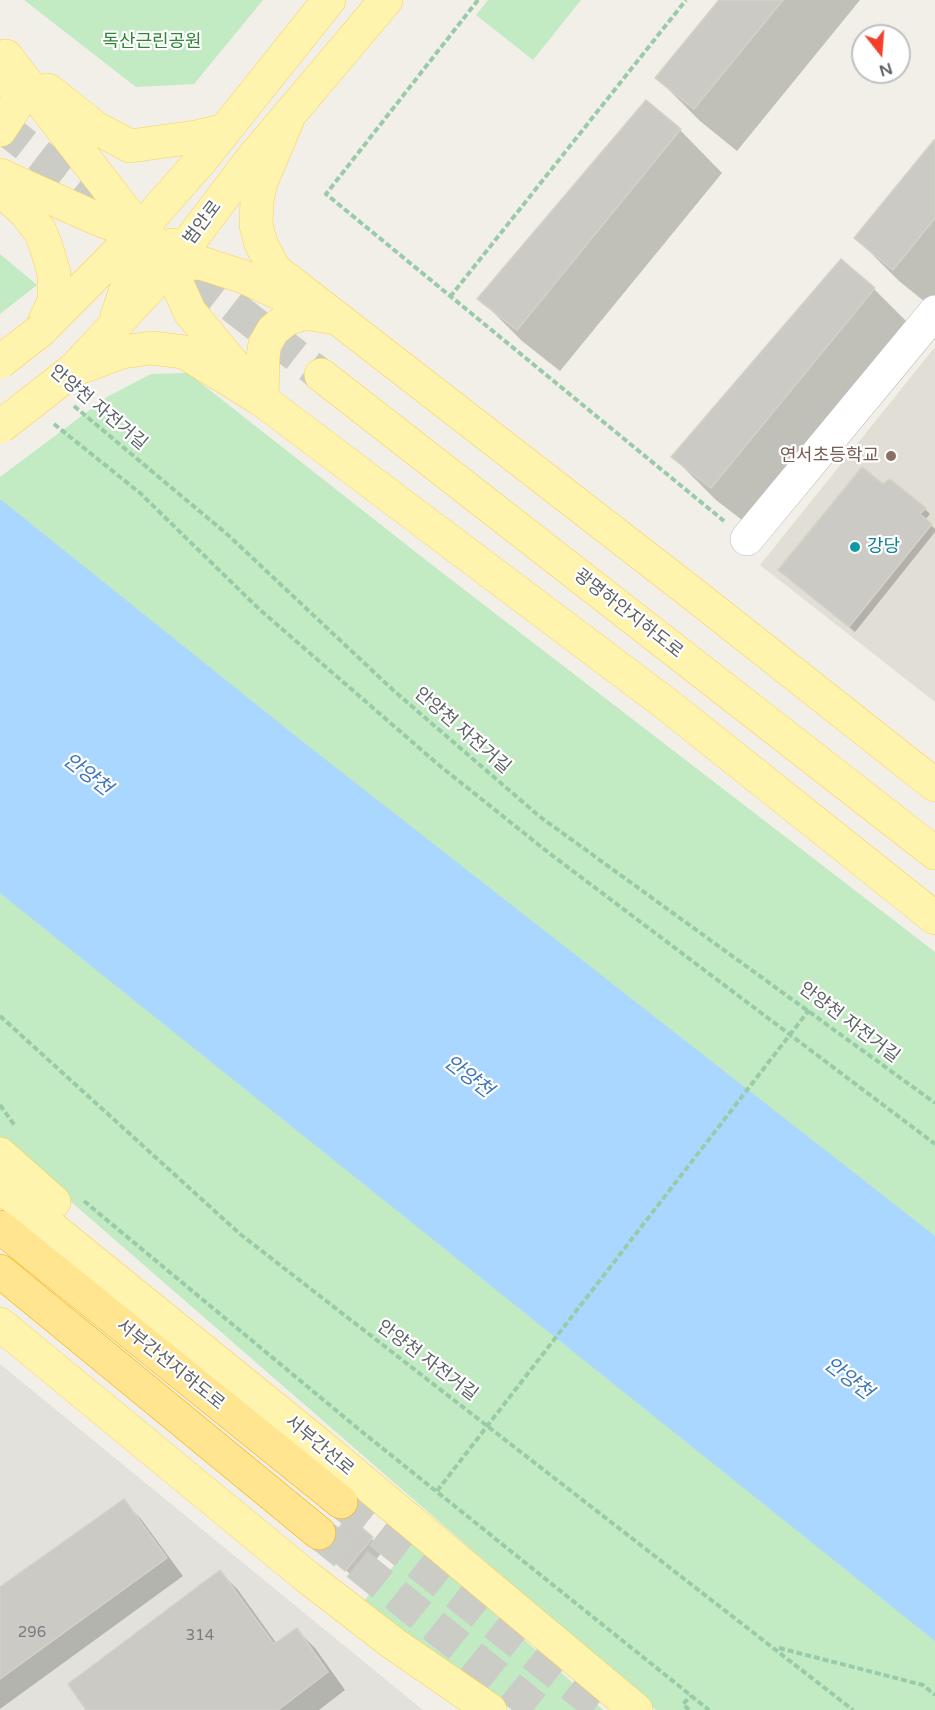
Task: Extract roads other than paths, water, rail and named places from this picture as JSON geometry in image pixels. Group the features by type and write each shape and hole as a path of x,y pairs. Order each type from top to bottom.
{"highway":[{"name":"서부간선지하도로","path":"0,1227 341,1502"},
{"name":"서부간선지하도로","path":"0,1271 319,1533"}],"main road":[{"path":"0,362 41,330 137,233 225,130 329,0"},
{"name":"범안로","path":"0,427 73,370 173,263 251,160 287,121 386,0"},
{"path":"3,54 96,128 130,146 196,137 225,130"},
{"path":"0,130 17,104 16,79 3,54"},
{"path":"3,54 120,203 137,233 138,250 112,330"},
{"path":"287,121 261,182 256,225 261,244 275,270 333,318 697,597 935,786"},
{"path":"0,174 100,220 137,233 175,228 210,214"},
{"path":"181,183 175,228 173,263 175,279 190,312 262,400"},
{"path":"0,189 26,213 40,231 52,264 54,301 41,330"},
{"path":"90,281 133,269 173,263 201,263 244,277 333,318"},
{"path":"262,400 263,356 265,344 273,330 287,318 305,313 333,318"},
{"path":"73,370 122,352 151,348 184,352 262,400 669,706 935,918"},
{"name":"광명하안지하도로","path":"321,375 935,853"},
{"path":"0,1154 279,1401 316,1442"},
{"name":"서부간선로","path":"0,1186 316,1442 636,1710"},
{"path":"0,1324 306,1576 394,1644 489,1710"},
{"path":"394,1644 464,1710"}],"lane":[{"path":"747,539 935,312"}],"water":[{"name":"안양천","path":"0,499 298,738 935,1236 935,1641 0,893"}],"tunnel":[{"path":"0,125 321,375"},
{"path":"341,1502 603,1710"},
{"path":"319,1533 538,1710"}],"place":[{"name":"연서초등학교","path":"891,456"},
{"name":"강당","path":"855,547"}],"park label":[{"name":"독산근린공원","path":"152,42"}]}
